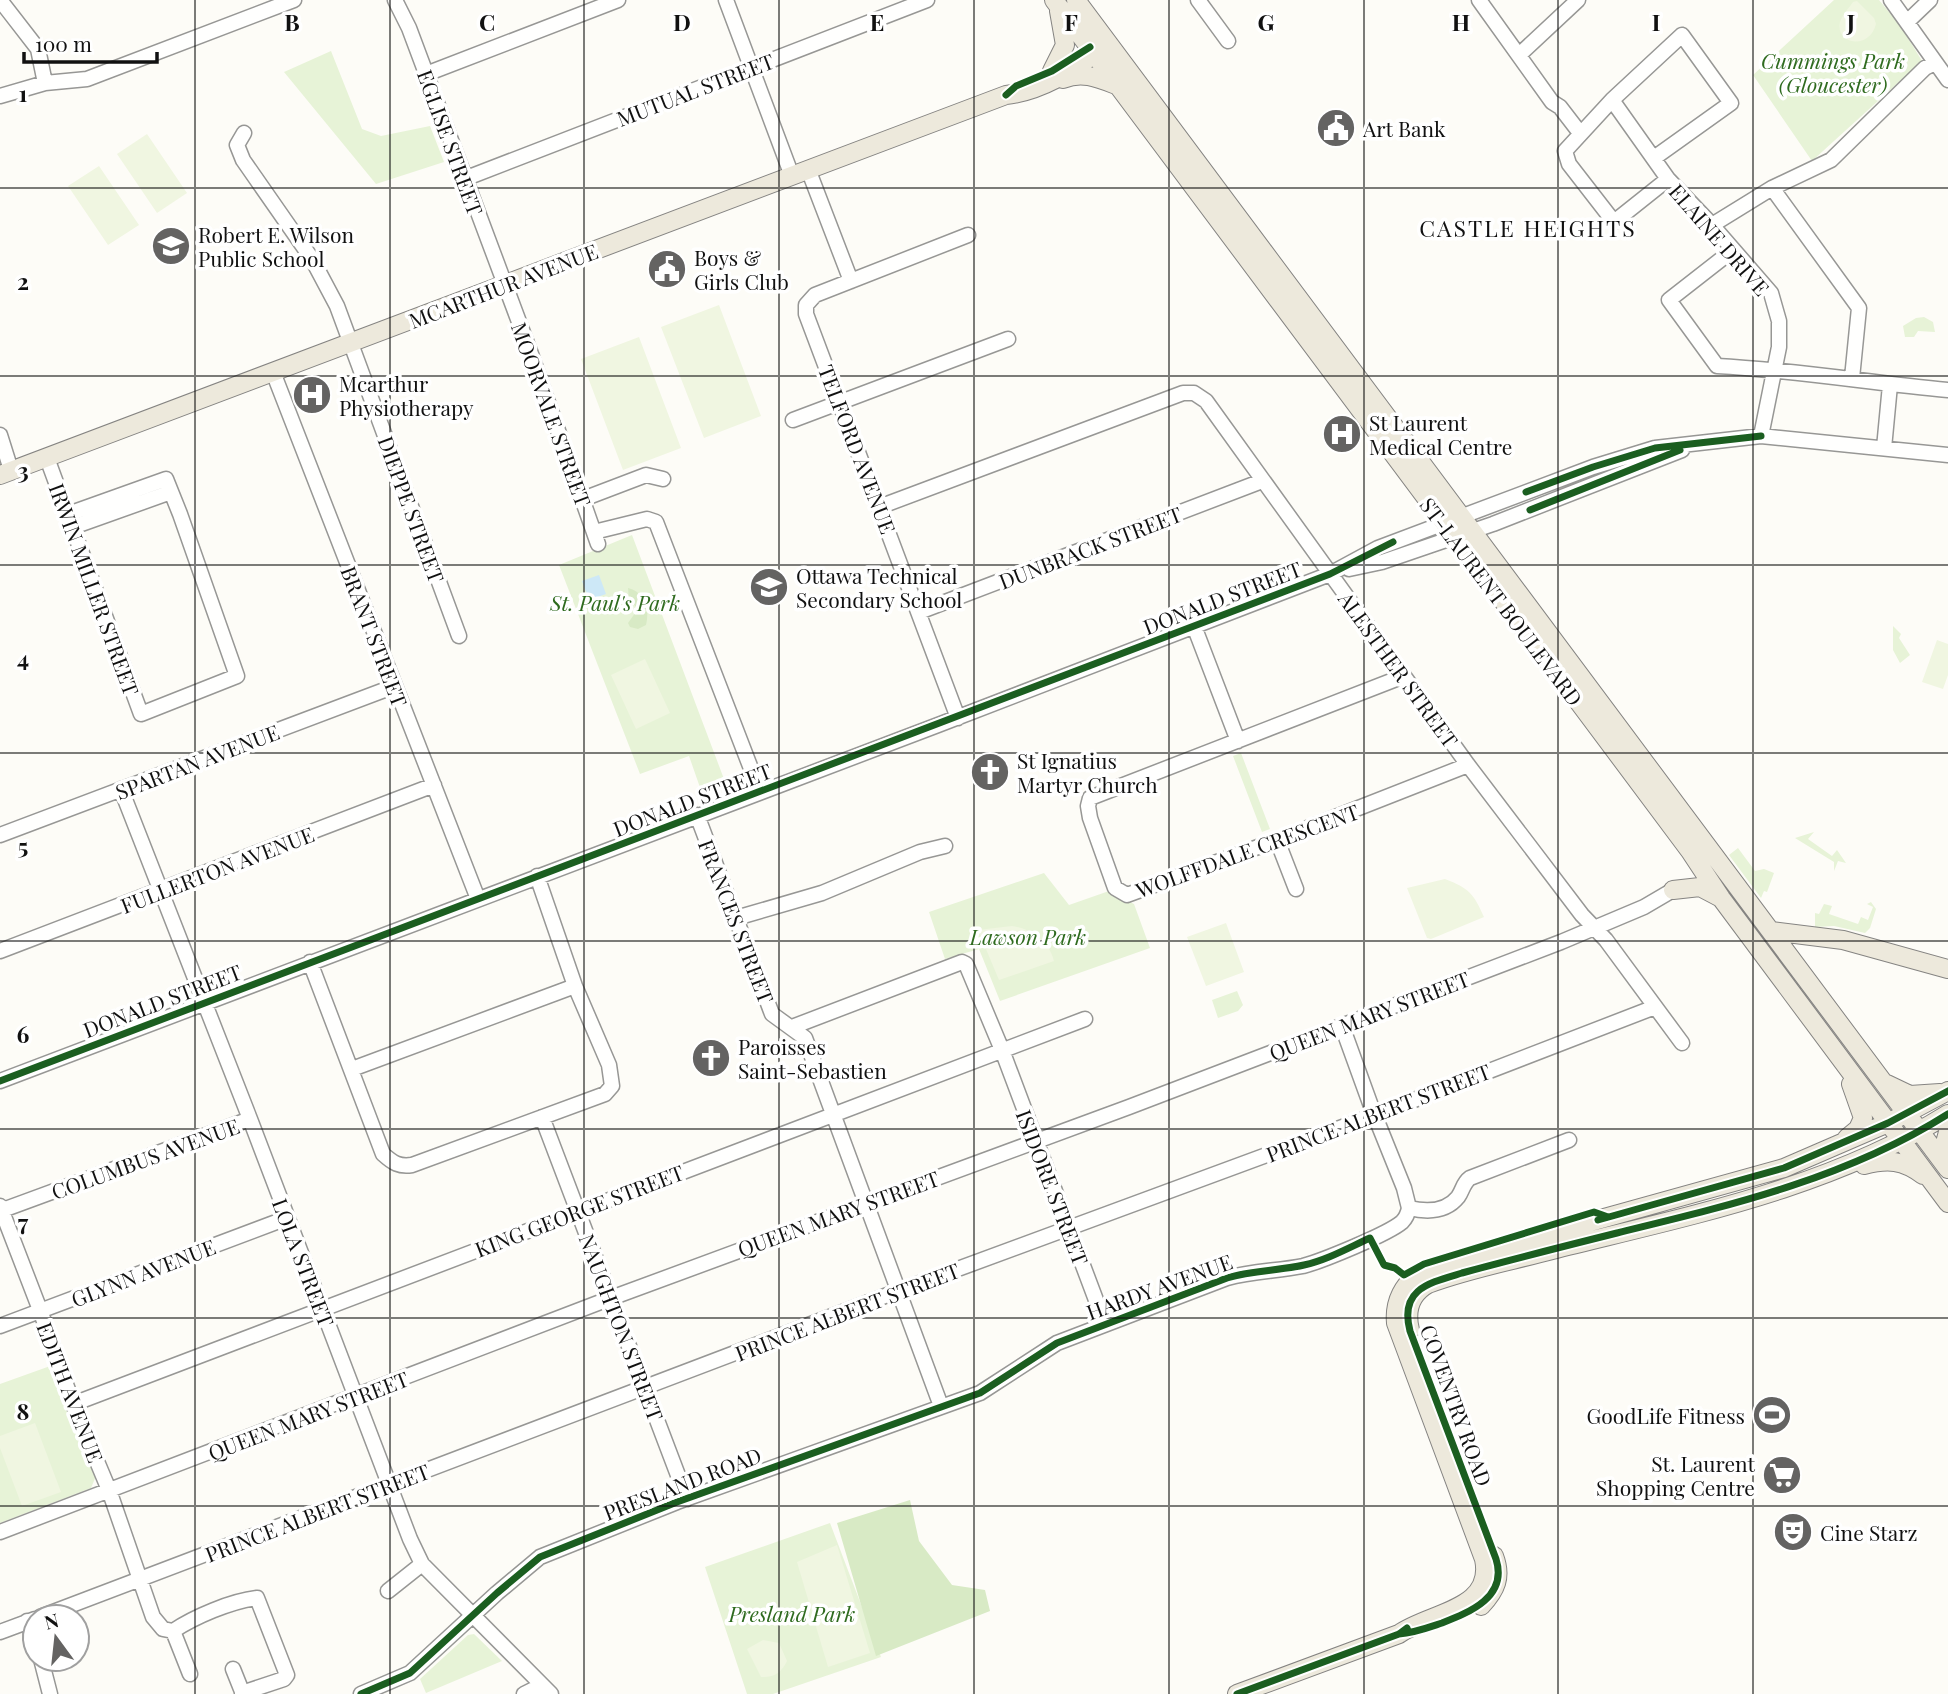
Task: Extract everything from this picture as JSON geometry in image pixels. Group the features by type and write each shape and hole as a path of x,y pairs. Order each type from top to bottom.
{"main road":[{"name":"ST-LAURENT BOULEVARD","path":"1076,0 1118,85 1783,947 1947,1167"},
{"name":"ST-LAURENT BOULEVARD","path":"1056,2 1097,47 1458,527 1721,898 1948,1203"},
{"path":"1047,78 1065,45 1056,2"},
{"name":"MCARTHUR AVENUE","path":"6,472 1006,94 1021,93 1097,47"},
{"path":"1047,78 1096,76 1118,85"},
{"path":"1673,890 1690,872 1690,851"},
{"path":"1673,890 1704,887 1721,898"},
{"path":"1770,931 1851,942 1948,969"},
{"path":"1765,956 1810,936"},
{"path":"1819,1154 1852,1136 1863,1118 1863,1110 1839,1055"},
{"path":"1883,1082 1910,1095 1947,1091"},
{"name":"COVENTRY ROAD","path":"1399,1634 1411,1625 1470,1601 1484,1584 1487,1570 1449,1460 1396,1324 1397,1302 1410,1280 1422,1272 1564,1229 1763,1174 1819,1154 1888,1123 1947,1091"},
{"name":"COVENTRY ROAD","path":"1237,1694 1399,1634 1413,1633 1480,1606 1496,1585 1496,1559 1410,1331 1408,1307 1417,1291 1428,1284 1462,1273 1746,1200 1837,1171 1901,1141 1948,1114"},
{"path":"1947,1167 1945,1143 1948,1132"},
{"path":"1837,1171 1882,1161 1898,1161 1910,1166 1933,1184"}],"street":[{"path":"0,96 45,83 87,79 294,0"},
{"name":"EGLISE STREET","path":"395,0 426,74 504,285"},
{"path":"426,74 618,0"},
{"path":"726,0 752,68 850,281 968,235"},
{"name":"MUTUAL STREET","path":"464,179 927,0"},
{"path":"1198,0 1228,40"},
{"path":"1479,0 1552,102 1560,107 1580,133"},
{"path":"1519,55 1578,0"},
{"path":"1891,0 1948,80"},
{"path":"1907,22 1930,0"},
{"path":"0,1 38,49 45,83"},
{"path":"1654,158 1731,103 1682,35 1612,100 1564,151 1566,158 1614,222 1668,179"},
{"path":"1712,225 1772,188 1831,160 1925,68 1935,63"},
{"name":"ELAINE DRIVE","path":"1612,100 1668,179 1772,293 1779,321 1779,347 1761,436"},
{"name":"DIEPPE STREET","path":"244,133 237,145 240,153 317,267 337,306 459,636"},
{"path":"1772,188 1859,308 1852,378"},
{"path":"1733,250 1669,300 1717,366 1774,369 1948,390"},
{"name":"TELFORD AVENUE","path":"850,281 810,299 806,305 806,314 958,718"},
{"name":"MOORVALE STREET","path":"504,285 596,538 647,519 656,522 760,792"},
{"path":"793,420 1009,339"},
{"name":"BRANT STREET","path":"273,372 478,899"},
{"path":"1884,448 1890,385"},
{"name":"ALESTHER STREET","path":"879,507 1183,393 1194,393 1206,401 1468,765 1682,1043"},
{"path":"0,435 6,472"},
{"name":"DONALD STREET","path":"0,1081 1331,574 1382,562 1458,527 1530,510 1699,442 1761,436 1948,455"},
{"name":"IRWIN MILLER STREET","path":"47,457 70,521 141,714 237,676 166,479 70,521"},
{"path":"583,499 646,475 663,479"},
{"name":"DUNBRACK STREET","path":"919,612 1262,481"},
{"path":"1194,626 1238,741"},
{"name":"WOLFFDALE CRESCENT","path":"1404,676 1090,797 1090,818 1115,888 1127,895 1468,765"},
{"name":"SPARTAN AVENUE","path":"0,835 395,686"},
{"name":"FULLERTON AVENUE","path":"0,951 434,785"},
{"name":"LOLA STREET","path":"121,789 410,1539 422,1564 547,1689"},
{"name":"FRANCES STREET","path":"697,815 772,1014 805,1038 941,1406"},
{"path":"1277,840 1296,889"},
{"path":"736,918 762,908 822,893 920,852 945,846"},
{"path":"310,962 383,1154 395,1164 402,1167 412,1165 605,1094 612,1086 609,1065 575,986 537,876"},
{"name":"QUEEN MARY STREET","path":"0,1532 611,1298 1595,929 1644,907 1673,890"},
{"name":"ISIDORE STREET","path":"792,1027 962,962 966,964 1002,1050 1105,1324"},
{"path":"352,1069 575,986"},
{"name":"PRINCE ALBERT STREET","path":"76,1603 898,1291 1375,1115 1655,1007"},
{"name":"KING GEORGE STREET","path":"73,1404 1085,1019"},
{"path":"1342,1026 1404,1188 1409,1208 1426,1211 1448,1206 1471,1178 1569,1140"},
{"name":"NAUGHTON STREET","path":"542,1117 687,1499"},
{"name":"COLUMBUS AVENUE","path":"0,1209 250,1119"},
{"name":"HARDY AVENUE","path":"1043,1351 1076,1334 1227,1278 1318,1261 1396,1226 1409,1208"},
{"name":"EDITH AVENUE","path":"0,1209 73,1404 109,1490 153,1617 163,1629 173,1631"},
{"name":"GLYNN AVENUE","path":"0,1326 287,1218"},
{"name":"PRESLAND ROAD","path":"361,1694 410,1673 540,1557 687,1499 991,1388 1043,1351"},
{"path":"388,1591 422,1564"},
{"path":"190,1674 173,1631 187,1622 247,1599 257,1598 287,1675 284,1679 242,1693 233,1668"},
{"name":"PRINCE ALBERT STREET","path":"0,1632 21,1624"},
{"path":"45,1673 50,1694"},
{"path":"524,1694 547,1689"}],"green space":[{"name":"Cummings Park (Gloucester)","path":"1834,0 1879,0 1900,25 1922,61 1812,161 1753,75"},
{"path":"1857,1 1874,18 1876,24 1867,38 1854,41 1843,35 1840,22 1853,2"},
{"path":"331,51 362,129 381,136 430,126 444,162 376,184 284,72"},
{"path":"147,134 187,193 157,213 117,154"},
{"path":"99,166 139,225 108,245 68,186"},
{"path":"719,305 761,416 704,438 661,327"},
{"path":"1924,317 1933,322 1935,332 1918,331 1914,337 1905,337 1903,326 1916,318"},
{"path":"639,337 681,448 623,470 581,359"},
{"name":"St. Paul's Park","path":"632,535 727,787 703,796 689,756 640,774 559,565"},
{"path":"628,588 639,593 647,608 646,625 638,629 630,627 628,623 638,609 629,599"},
{"path":"1893,626 1901,634 1899,638 1910,655 1900,663 1893,650"},
{"path":"1937,640 1948,644 1948,675 1943,689 1922,682"},
{"path":"645,659 670,713 636,729 611,675"},
{"path":"1241,753 1270,829 1262,832 1233,756"},
{"path":"1814,832 1808,839 1832,856 1837,850 1846,863 1838,861 1834,871 1834,862 1795,838"},
{"path":"1738,848 1755,871 1764,869 1774,873 1767,892 1764,891 1761,898 1729,855"},
{"name":"Lawson Park","path":"1044,873 1069,905 1109,891 1134,904 1150,948 1000,1001 979,949 945,959 929,912"},
{"path":"1445,879 1470,893 1484,917 1431,939 1427,938 1407,888"},
{"path":"1871,902 1876,909 1870,928 1865,933 1834,926 1815,927 1815,913 1819,914 1824,904 1832,906 1829,914 1858,924 1861,917 1868,920 1873,907 1867,904"},
{"path":"1226,923 1244,972 1206,986 1187,937"},
{"path":"1012,926 1039,937 1054,961 999,980 978,930"},
{"path":"1237,991 1243,1005 1238,1011 1218,1018 1212,1000"},
{"path":"53,1365 96,1476 91,1488 0,1523 0,1384"},
{"path":"35,1423 61,1492 22,1506 0,1448 0,1436"},
{"path":"910,1500 919,1541 952,1585 985,1590 990,1611 876,1656 837,1523"},
{"name":"Presland Park","path":"830,1523 881,1657 773,1694 747,1694 705,1567"},
{"path":"837,1545 870,1653 828,1667 797,1562"},
{"path":"474,1634 502,1661 426,1693 420,1679 468,1635"},
{"path":"763,1640 779,1643 787,1661 777,1674 766,1677 761,1677 747,1649"}],"water":[{"path":"599,575 606,594 589,600 582,581"}],"cycle path":[{"path":"1006,95 1016,86 1052,71 1090,47"},
{"path":"1526,492 1655,448 1761,436"},
{"path":"1530,510 1680,450"},
{"path":"0,1081 1330,574 1393,542"},
{"path":"1598,1220 1784,1168 1888,1123 1948,1091"},
{"path":"1399,1634 1442,1623 1475,1608 1492,1593 1498,1572 1496,1559 1410,1331 1409,1306 1420,1290 1438,1280 1462,1273 1703,1212 1788,1187 1870,1156 1948,1114"},
{"path":"361,1694 410,1673 540,1557 677,1502 980,1393 1057,1343 1227,1278 1313,1263 1370,1238 1384,1265 1395,1268 1404,1275 1424,1264 1594,1212 1608,1217"},
{"path":"1237,1694 1399,1634 1407,1628"}],"place":[{"name":"Art Bank","path":"1336,128"},
{"name":"Robert E. Wilson Public School","path":"171,246"},
{"name":"Boys & Girls Club","path":"667,269"},
{"name":"Mcarthur Physiotherapy","path":"312,395"},
{"name":"St Laurent Medical Centre","path":"1342,434"},
{"name":"Ottawa Technical Secondary School","path":"769,587"},
{"name":"St Ignatius Martyr Church","path":"990,772"},
{"name":"Paroisses Saint-Sebastien","path":"711,1058"},
{"name":"GoodLife Fitness","path":"1772,1415"},
{"name":"St. Laurent Shopping Centre","path":"1782,1475"},
{"name":"Cine Starz","path":"1793,1532"}],"district":[{"name":"CASTLE HEIGHTS","path":"1528,227"}]}
